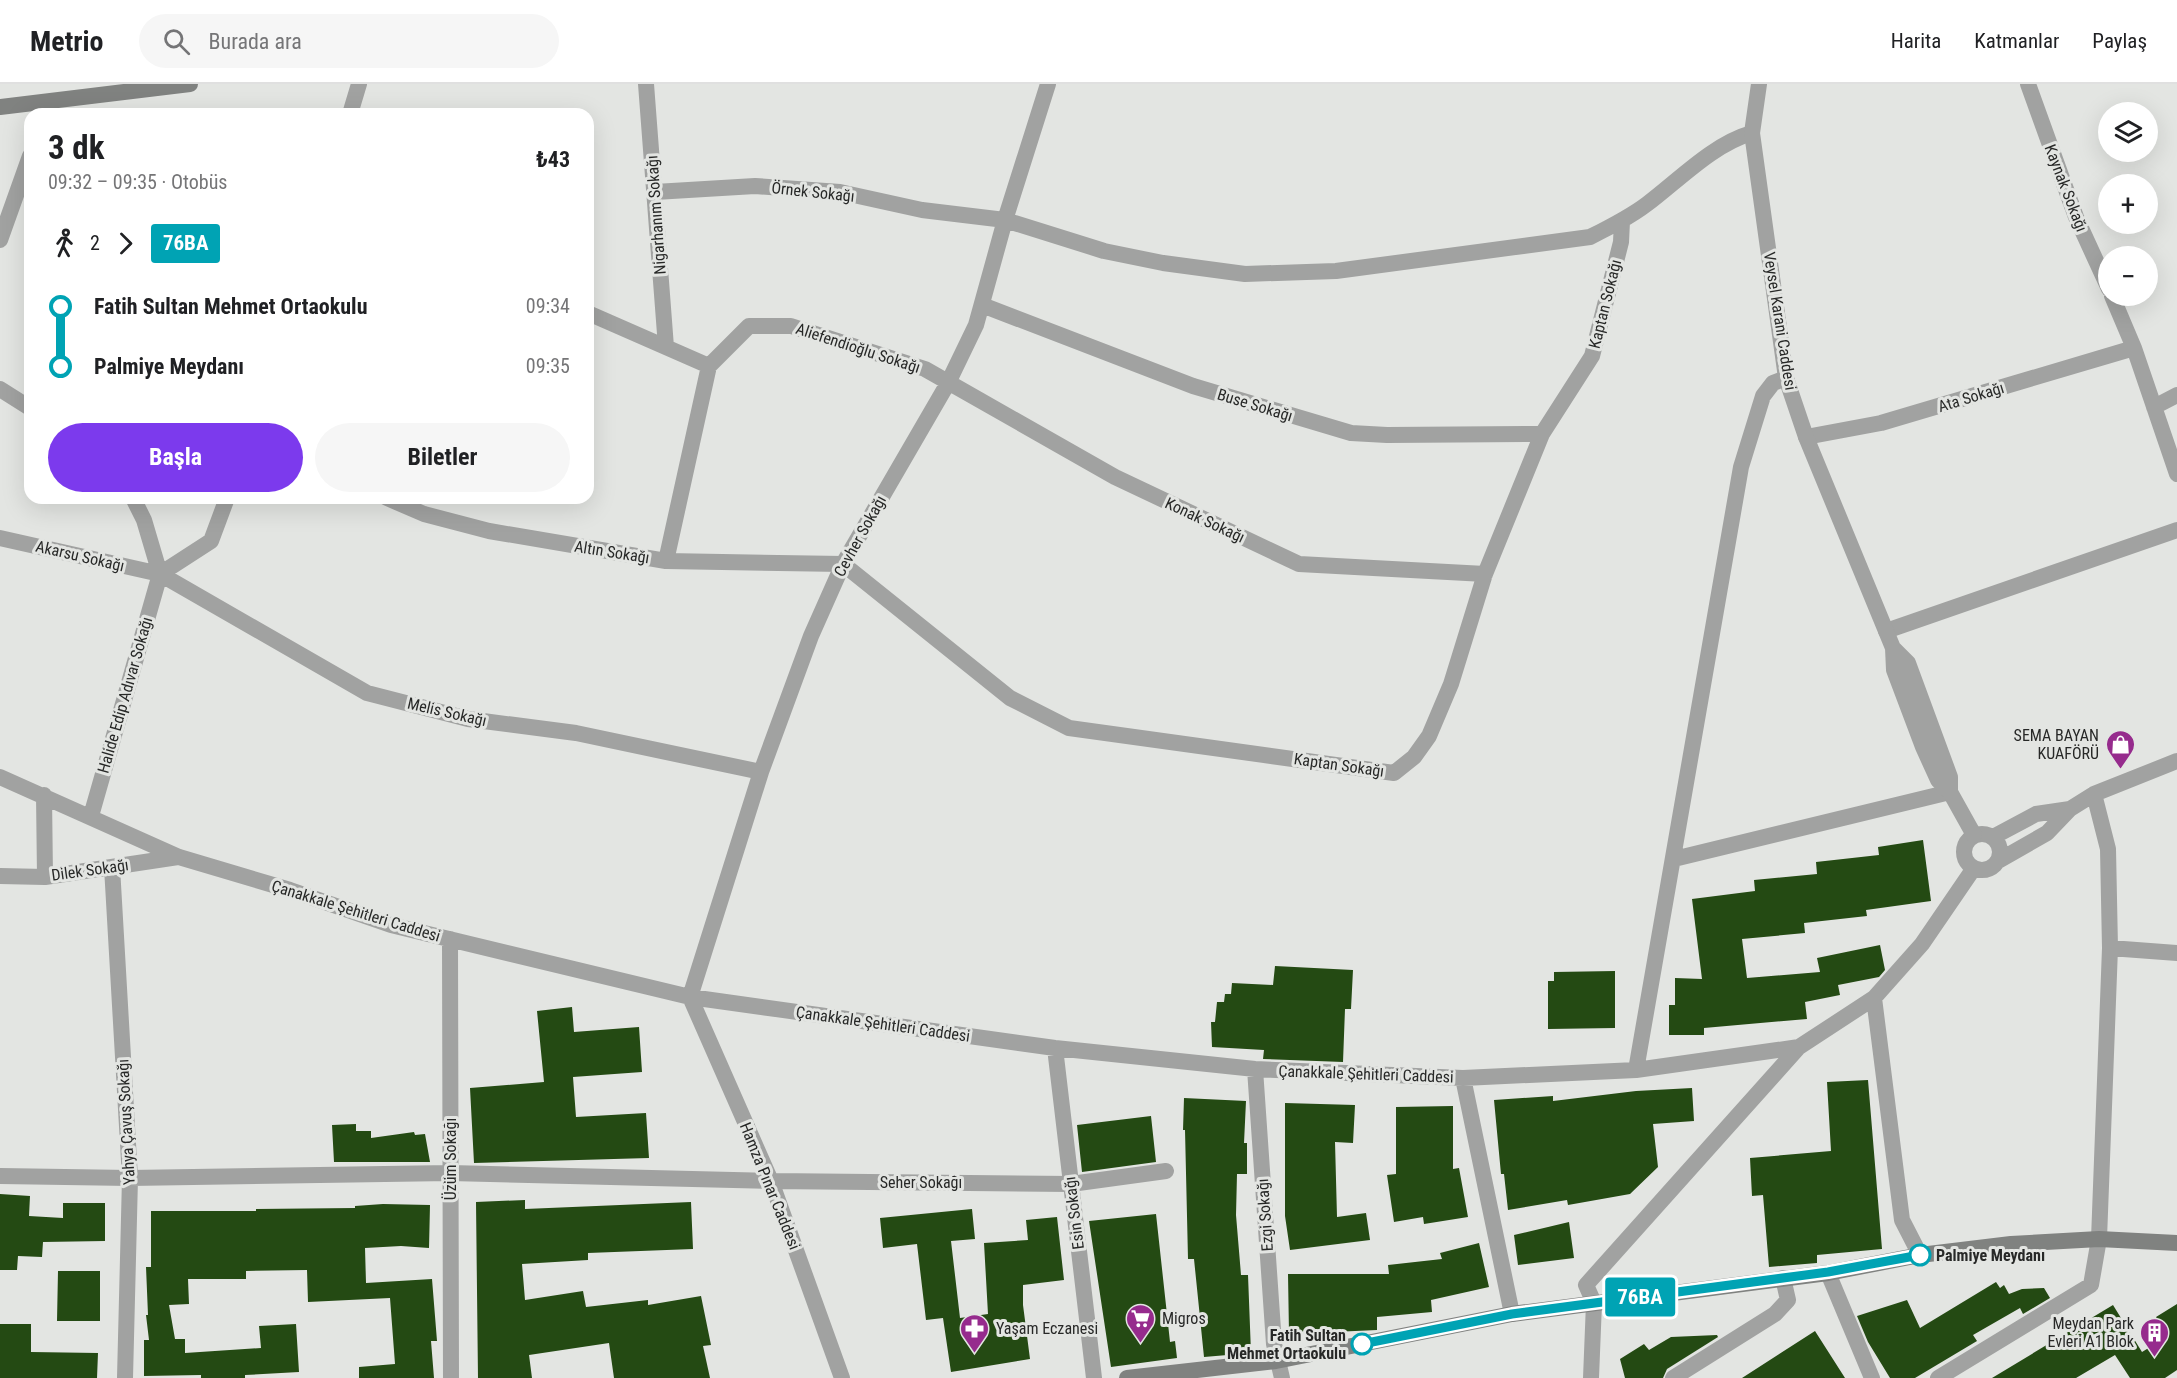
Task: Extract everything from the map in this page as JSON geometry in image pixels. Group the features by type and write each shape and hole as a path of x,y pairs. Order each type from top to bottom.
{"main road":[{"path":"0,107 47,107 190,84"},
{"path":"1127,1378 1276,1361 1512,1314 1828,1272 1920,1255 2010,1244 2099,1239 2177,1243"},
{"path":"2158,1243 2177,1252"}],"street":[{"path":"352,108 359,84"},
{"name":"Nigarhanım Sokağı","path":"646,84 666,347"},
{"name":"Cevher Sokağı","path":"690,997 761,772 811,636 843,564 948,383 976,325 1005,220 1048,84"},
{"name":"Veysel Karani Caddesi","path":"1759,84 1752,133 1786,378 1806,437 1893,648 1908,663 1950,777 1950,792 1974,835"},
{"name":"Kaynak Sokağı","path":"2028,84 2076,217 2098,266"},
{"name":"Örnek Sokağı","path":"655,192 755,186 840,192 922,210 1005,220 1104,251 1163,264 1245,274 1336,271 1590,237 1622,221 1716,152 1752,133"},
{"path":"0,240 24,173"},
{"name":"Kaptan Sokağı","path":"843,564 1010,698 1069,728 1394,773 1414,757 1429,736 1451,684 1485,574 1542,434 1592,356 1621,242 1622,221"},
{"name":"Buse Sokağı","path":"982,305 1192,386 1351,433 1387,435 1542,434"},
{"path":"2116,306 2134,348 2177,474"},
{"path":"594,316 709,366 666,561"},
{"name":"Aliefendioğlu Sokağı","path":"709,366 749,326 790,326 925,369 948,383"},
{"name":"Ata Sokağı","path":"1806,437 1881,423 2134,348"},
{"path":"1636,1070 1741,467 1763,396 1773,383 1786,378"},
{"name":"Konak Sokağı","path":"948,383 1115,477 1299,564 1485,574"},
{"path":"0,389 24,404"},
{"path":"2154,407 2177,395"},
{"path":"135,504 144,520 160,574 211,541 225,504"},
{"name":"Altın Sokağı","path":"401,504 424,514 489,531 666,561 843,564"},
{"path":"1886,631 2177,530"},
{"name":"Akarsu Sokağı","path":"0,538 160,574"},
{"name":"Melis Sokağı","path":"160,574 367,693 468,719 576,734 761,772"},
{"name":"Halide Edip Adıvar Sokağı","path":"91,816 160,574"},
{"path":"1998,861 2000,848 1993,837 1980,833 1974,835 1965,845 1964,852 1968,864 1974,868 1987,869 2047,833 2070,809 2094,794 2177,761"},
{"name":"Çanakkale Şehitleri Caddesi","path":"0,777 179,857 290,890 391,925 690,997 1055,1048 1256,1069 1463,1078 1636,1070 1799,1047"},
{"path":"1674,859 1950,792"},
{"path":"1938,1378 2091,1285 2099,1239 2110,948 2108,849 2094,794"},
{"path":"44,795 45,877"},
{"path":"1993,837 2036,814 2070,809"},
{"name":"Dilek Sokağı","path":"0,876 45,877 179,857"},
{"name":"Yahya Çavuş Sokağı","path":"112,867 130,1178 125,1378"},
{"path":"1591,1378 1594,1303 1586,1285 1799,1047 1874,998 1922,944 1974,868"},
{"name":"Üzüm Sokağı","path":"450,939 451,1378"},
{"path":"2110,948 2177,953"},
{"name":"Hamza Pınar Caddesi","path":"690,997 771,1181 842,1378"},
{"path":"1874,998 1902,1220 1920,1255"},
{"name":"Esin Sokağı","path":"1055,1048 1094,1378"},
{"name":"Ezgi Sokağı","path":"1256,1069 1276,1361 1282,1378"},
{"path":"1463,1078 1512,1314"},
{"name":"Seher Sokağı","path":"0,1176 130,1178 450,1173 771,1181 1071,1184 1166,1171"},
{"path":"1828,1272 1872,1378"},
{"path":"1673,1378 1775,1314 1788,1300 1783,1278"}],"building":[{"path":"1923,840 1931,901 1866,910 1867,916 1804,923 1805,933 1742,939 1747,978 1820,972 1817,958 1880,945 1885,970 1879,977 1838,985 1840,995 1805,1002 1807,1019 1704,1028 1704,1035 1669,1035 1669,1005 1675,1005 1675,978 1702,979 1692,899 1755,891 1754,880 1817,874 1816,862 1879,855 1878,847"},
{"path":"1275,966 1353,970 1351,1009 1345,1009 1343,1062 1263,1059 1264,1050 1212,1047 1211,1022 1215,1022 1217,1002 1224,1002 1225,994 1231,994 1232,983 1273,985"},
{"path":"1615,971 1615,1028 1548,1029 1548,981 1554,981 1554,972"},
{"path":"572,1007 574,1032 639,1027 642,1072 573,1077 576,1117 646,1113 649,1158 474,1163 470,1088 544,1082 537,1011"},
{"path":"1868,1080 1882,1249 1817,1255 1817,1263 1769,1267 1763,1195 1752,1196 1750,1158 1831,1151 1827,1082"},
{"path":"1692,1088 1694,1121 1653,1124 1658,1167 1630,1194 1568,1205 1567,1200 1508,1210 1504,1174 1501,1174 1494,1100 1553,1096 1553,1101 1636,1091"},
{"path":"1184,1098 1246,1101 1244,1143 1247,1143 1247,1174 1237,1174 1236,1215 1241,1275 1248,1275 1251,1353 1204,1357 1194,1259 1188,1259"},
{"path":"1285,1103 1355,1105 1353,1143 1335,1142 1337,1217 1366,1213 1370,1240 1290,1250 1285,1216"},
{"path":"1453,1106 1453,1169 1459,1168 1468,1217 1424,1224 1423,1217 1394,1222 1387,1175 1396,1174 1396,1107"},
{"path":"1151,1116 1156,1162 1082,1172 1077,1125"},
{"path":"356,1124 356,1131 371,1131 371,1138 414,1132 415,1135 425,1134 430,1162 334,1162 332,1125"},
{"path":"0,1194 30,1196 29,1216 63,1218 63,1203 105,1203 105,1241 43,1242 42,1257 18,1256 17,1270 0,1270"},
{"path":"525,1200 525,1209 691,1202 693,1249 588,1253 588,1260 522,1264 525,1300 583,1291 586,1307 648,1300 648,1305 701,1296 711,1345 703,1346 710,1378 614,1378 609,1343 529,1355 532,1378 478,1378 476,1202"},
{"path":"430,1205 429,1248 401,1246 365,1248 366,1283 432,1279 437,1341 431,1341 434,1378 359,1378 359,1367 395,1364 390,1298 308,1302 307,1270 246,1271 246,1279 188,1279 189,1304 169,1305 175,1339 185,1339 185,1353 261,1348 259,1326 296,1324 299,1372 245,1375 245,1378 201,1378 201,1375 144,1376 144,1340 149,1340 146,1315 148,1315 146,1267 151,1267 151,1211 256,1211 256,1209 355,1208 355,1206"},
{"path":"972,1209 975,1239 951,1241 960,1318 988,1314 984,1243 1028,1240 1026,1220 1057,1217 1064,1280 1023,1285 1023,1305 1030,1359 951,1372 943,1318 926,1320 917,1244 883,1248 880,1218"},
{"path":"1156,1214 1170,1342 1175,1341 1177,1358 1111,1367 1089,1221"},
{"path":"1569,1222 1574,1258 1518,1265 1514,1235"},
{"path":"1479,1243 1489,1287 1431,1300 1432,1312 1377,1317 1377,1330 1289,1334 1288,1274 1389,1274 1388,1265 1442,1259 1440,1253"},
{"path":"58,1271 100,1271 100,1321 57,1321"},
{"path":"1996,1282 2000,1288 2004,1285 2009,1294 2022,1289 2044,1288 2050,1298 2023,1314 2020,1308 1973,1335 1977,1341 1915,1378 1890,1378 1868,1342 1857,1316 1907,1300 1920,1328"},
{"path":"2177,1304 2177,1370 2165,1378 2130,1378 2115,1355 2076,1378 1992,1378 2113,1305 2142,1352 2168,1336 2156,1317"},
{"path":"0,1324 31,1324 31,1352 98,1353 97,1378 0,1378"},
{"path":"1815,1331 1845,1378 1742,1378"},
{"path":"1717,1335 1718,1337 1667,1369 1663,1378 1625,1378 1620,1359 1644,1344 1649,1350 1671,1337"}],"bus line":[{"name":"76BA","path":"1362,1344 1512,1314 1828,1272 1920,1255"}],"place":[{"name":"SEMA BAYAN KUAFÖRÜ","path":"2120,770"},
{"name":"Palmiye Meydanı","path":"1920,1255"},
{"name":"Migros","path":"1141,1344"},
{"name":"Fatih Sultan Mehmet Ortaokulu","path":"1362,1344"},
{"name":"Yaşam Eczanesi","path":"975,1354"},
{"name":"Meydan Park Evleri A1 Blok","path":"2155,1358"}]}
